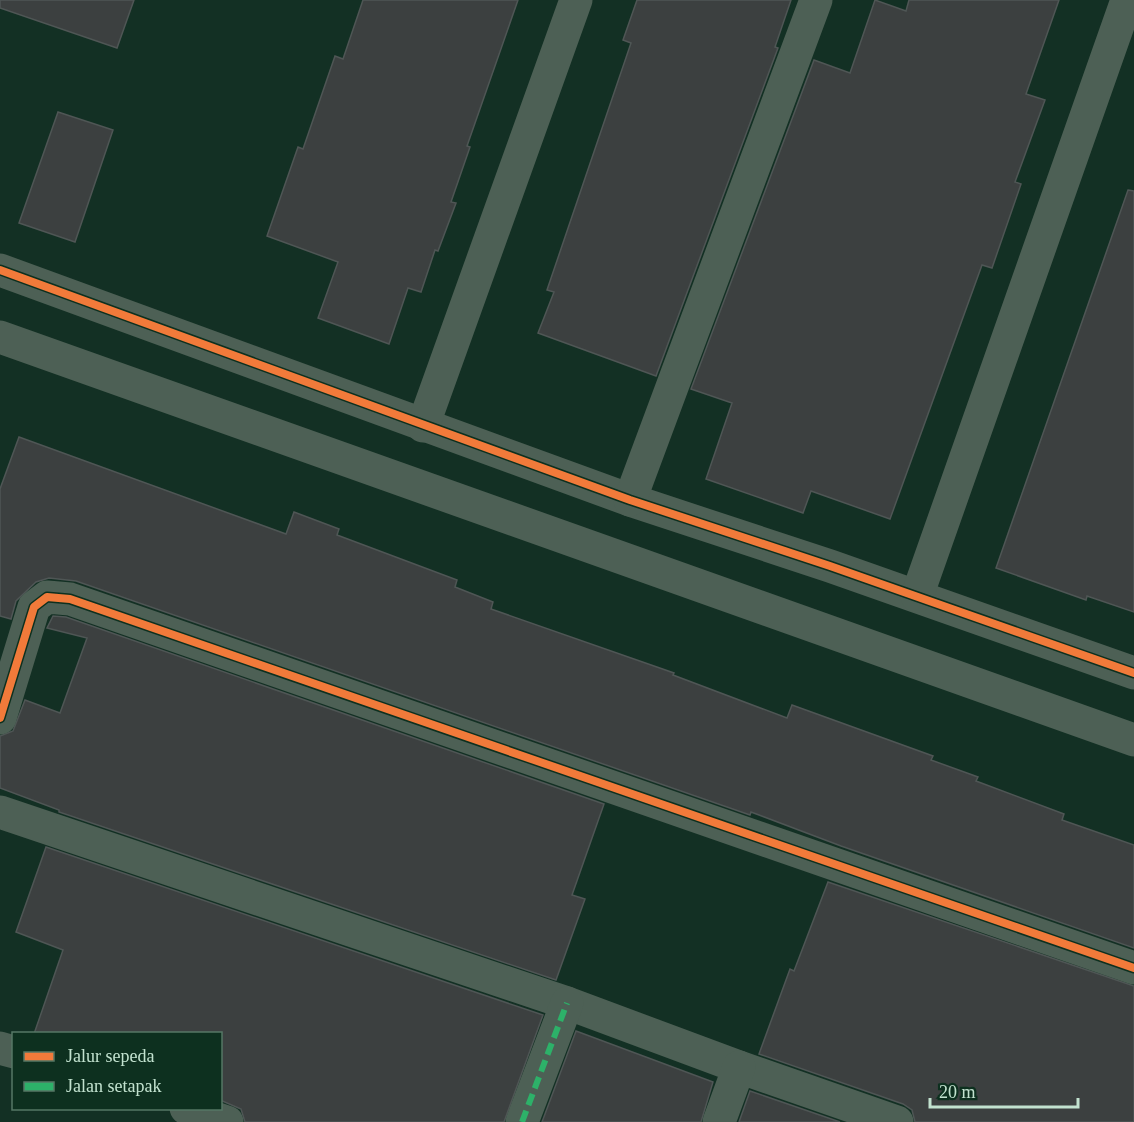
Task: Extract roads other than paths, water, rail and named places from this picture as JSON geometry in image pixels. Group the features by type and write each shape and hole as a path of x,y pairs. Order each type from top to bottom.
{"street":[{"path":"423,426 576,0"},
{"path":"630,500 816,0"},
{"path":"917,597 1127,0"},
{"path":"0,270 630,500 1134,673"},
{"path":"0,337 1134,740"},
{"path":"0,718 34,607 47,597 70,599 1134,968"},
{"path":"0,813 567,1003 739,1067 897,1122"},
{"path":"522,1122 567,1003"},
{"path":"719,1122 739,1067"},
{"path":"192,1110 227,1122"}]}
